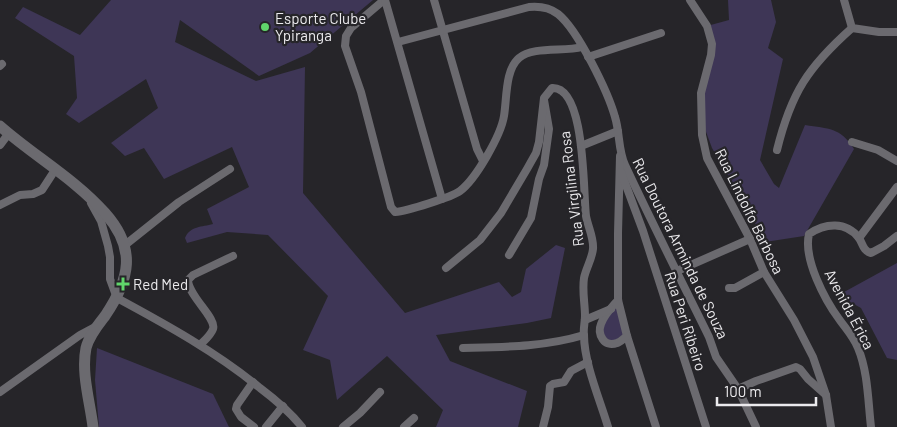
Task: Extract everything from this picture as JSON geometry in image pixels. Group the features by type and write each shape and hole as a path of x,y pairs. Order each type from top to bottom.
{"main road":[{"path":"4,130 87,195 105,213 127,247 127,268 117,298 97,326 86,347 85,363 93,427"}],"street":[{"path":"442,199 398,42 384,0 351,28 346,36 345,46 361,92 393,212 399,212 442,199 461,190 471,179 501,128 510,74 517,59 532,51 568,50 582,46"},
{"path":"434,0 477,150 483,161"},
{"name":"Rua Lindolfo Barbosa","path":"690,0 707,26 712,44 702,93 701,123 704,149 710,166 750,239 764,272 807,344 826,395 831,427"},
{"path":"844,0 852,28"},
{"path":"398,42 543,3"},
{"name":"Rua Doutora Arminda de Souza","path":"543,3 565,21 588,57 610,103 618,131 621,154 709,337 716,357 738,389 753,425"},
{"path":"852,28 879,32 897,32"},
{"path":"777,150 790,104 804,80 821,58 852,28"},
{"path":"588,57 661,33"},
{"name":"Rua Virgilina Rosa","path":"446,268 480,240 500,213 527,169 536,153 539,142 544,98 552,88 566,94 574,113 582,146 586,215 592,237 593,250 584,280 584,335 588,362 608,427"},
{"name":"Rua Virgilina Rosa","path":"510,255 531,218 539,179 544,165 549,120 544,98"},
{"path":"0,144 4,130"},
{"path":"582,146 618,131"},
{"path":"852,142 878,150 897,161"},
{"path":"621,154 618,300 627,336 656,427"},
{"name":"Rua Peri Ribeiro","path":"620,168 648,246 706,427"},
{"path":"110,257 127,247 180,202 230,169"},
{"path":"0,205 20,195 34,194 42,190 56,170"},
{"path":"894,239 872,252 866,250 859,238 897,187"},
{"path":"87,195 101,222 110,257 110,279 117,298 172,327 200,345 253,382 283,406 302,427"},
{"name":"Avenida Érica","path":"859,238 844,226 838,225 815,230 808,234 807,240 809,254 820,288 859,349 871,427"},
{"path":"677,271 750,239"},
{"path":"200,345 213,330 213,323 191,291 188,280 193,275 233,256"},
{"path":"729,288 738,287 764,272"},
{"path":"618,300 601,325 599,332 607,344 617,343 627,336"},
{"path":"585,320 611,309"},
{"path":"0,392 80,335 97,326"},
{"path":"463,348 530,346 564,341 584,335"},
{"path":"543,427 548,407 550,386 564,382 570,371 588,362"},
{"path":"738,389 796,367 826,395"},
{"path":"253,382 236,409 241,417 254,427"},
{"path":"342,427 360,413 380,392"},
{"path":"266,427 283,406"},
{"path":"404,427 414,418"}],"shaded area":[{"path":"111,0 373,0 310,53 259,76 180,20 175,42 256,81 305,67 303,193 405,313 499,282 512,297 521,292 526,269 556,245 565,248 551,318 436,335 450,361 527,391 518,427 436,427 443,410 387,356 337,400 330,360 303,350 328,296 268,235 227,232 187,243 185,238 190,231 213,224 207,209 249,187 232,147 164,179 144,148 125,156 111,143 158,108 146,79 79,123 66,114 77,98 74,56 15,18 23,7 80,35"},
{"path":"728,0 771,0 776,22 768,48 783,59 760,160 774,184 779,188 805,125 833,130 844,137 854,149 804,236 765,242 712,148 705,129 704,81 711,51 707,26 729,20"},
{"path":"897,263 897,360 887,358 861,308 850,302 843,303 835,297"},
{"path":"616,305 624,334 612,343 602,334 602,326"},
{"path":"97,348 213,394 229,427 99,427 95,380"}],"place":[{"name":"Esporte Clube Ypiranga","path":"265,27"},
{"name":"Red Med","path":"123,284"}]}
